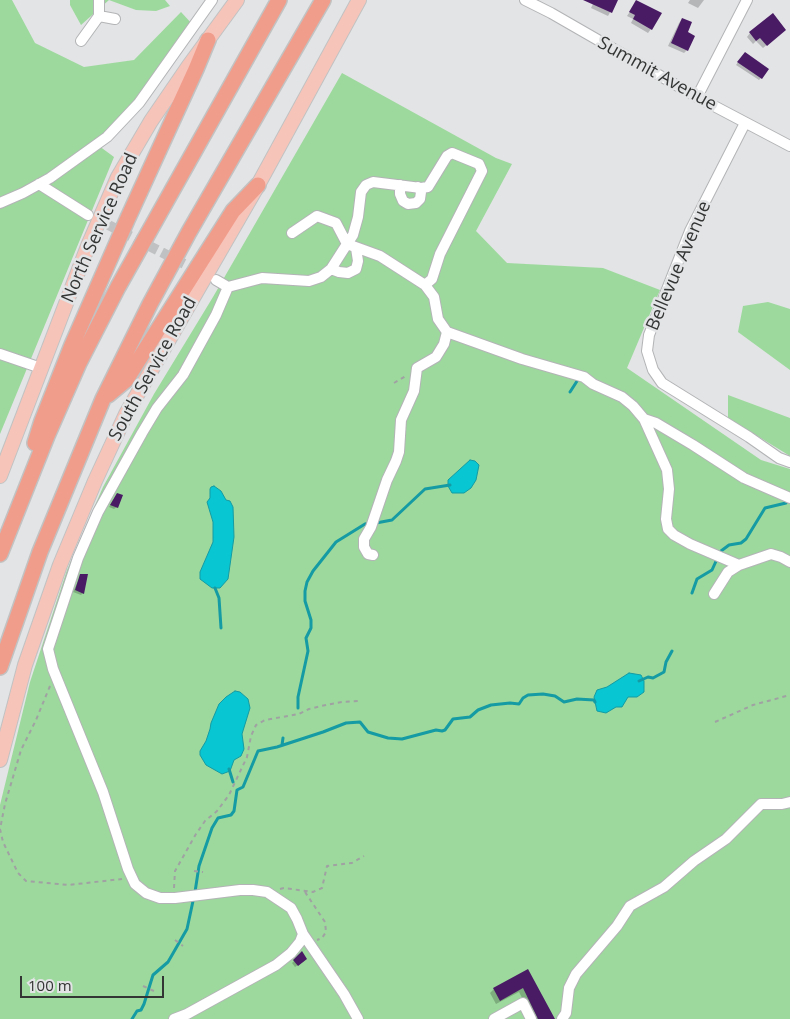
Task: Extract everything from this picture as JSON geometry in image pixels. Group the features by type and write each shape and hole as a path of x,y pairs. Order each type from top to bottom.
{"highway":[{"path":"0,553 47,436 88,346 153,223 279,0"},
{"path":"0,667 40,552 103,399 150,304 185,240 323,0"},
{"path":"0,553 42,421 69,353 208,40"},
{"path":"103,399 126,380 233,211 258,185"}],"main road":[{"name":"South Service Road","path":"0,760 25,665 60,565 95,481 126,414 258,185 359,0"},
{"name":"North Service Road","path":"0,476 88,246 118,177 150,121 235,1"}],"street":[{"path":"81,40 100,16 99,0"},
{"path":"1,202 39,184 107,137 138,103 212,0"},
{"name":"Summit Avenue","path":"525,0 697,97 790,146"},
{"path":"697,97 746,0"},
{"path":"100,16 115,19"},
{"name":"Bellevue Avenue","path":"745,123 690,231 649,335 647,351 653,370 662,383 779,458 790,462"},
{"path":"216,280 228,287 262,278 310,280 321,277 352,246 361,192 366,185 373,182 418,187 428,186 447,156 452,154 479,164 482,171 440,254 432,279 425,285"},
{"path":"39,184 88,215"},
{"path":"400,185 402,201 408,204 416,203 420,199 418,187"},
{"path":"292,234 318,216 336,223 352,246 358,261 356,269 348,272 338,272 331,269"},
{"path":"352,246 380,256 425,285 434,298 438,319 447,332 522,359 584,377 592,384 622,397 634,406 644,419 667,470 670,490 666,519 668,529 674,535 690,544 739,565"},
{"path":"228,287 213,321 183,375 157,408 98,512 78,558 48,649 55,675 103,792 134,881 146,893 160,898 240,890 267,892 291,908 305,938 344,994 358,1019"},
{"path":"373,555 368,554 364,547 364,539 371,527 399,452 401,420 414,391 417,368 436,356 444,344 447,332"},
{"path":"0,354 41,368"},
{"path":"644,419 656,423 744,478 790,498"},
{"path":"714,594 728,572 739,565 771,554 790,562"},
{"path":"562,1019 566,1013 569,988 576,974 611,933 630,906 664,887 694,861 726,838 761,804 790,802"},
{"path":"174,1019 187,1014 276,965 292,953 305,938"},
{"path":"494,1019 523,1003 531,1019"}],"path":[{"path":"55,675 21,750 0,828 2,842 18,873 26,881 68,885 118,878 134,881"},
{"path":"715,722 754,705 790,695"},
{"path":"175,898 173,884 175,871 205,821 218,811 229,795 247,757 251,736 256,726 265,720 299,714 321,706 358,701"},
{"path":"267,892 284,888 313,892 322,888 327,866 352,863 364,856"},
{"path":"194,871 203,872"},
{"path":"305,891 325,922 326,932 322,938 305,938"},
{"path":"175,940 183,946"},
{"path":"143,986 154,991"}],"green space":[{"path":"0,0 12,0 35,43 84,67 134,60 181,12 193,25 140,94 95,143 114,157 0,434"},
{"path":"70,0 109,0 81,25 70,5"},
{"path":"109,0 165,0 170,6 156,11 136,10"},
{"path":"342,73 496,158 512,164 476,231 507,263 603,268 660,290 627,368 761,460 790,469 790,1019 0,1019 0,805 30,682 67,570 103,487 154,394 213,297"},
{"path":"768,302 790,309 790,370 738,332 743,306"},
{"path":"728,395 790,418 790,456 728,418"}],"water":[{"path":"470,460 475,461 479,465 476,480 471,488 464,493 452,493 448,486 448,480"},
{"path":"214,486 221,491 233,507 234,537 228,579 220,588 212,588 200,579 200,572 213,542 213,522 207,502 210,498 210,489"},
{"path":"629,673 641,675 644,681 644,692 637,697 628,697 622,707 616,707 606,713 597,711 594,697 597,690 607,687"},
{"path":"235,691 240,692 248,699 250,708 242,734 244,749 241,756 234,760 230,771 222,774 206,765 200,755 200,751 206,741 219,704"}],"building":[{"path":"583,0 618,0 612,13"},
{"path":"636,0 662,13 652,30 633,19 635,15 629,12"},
{"path":"773,13 786,30 767,46 760,38 756,41 749,32"},
{"path":"682,18 692,22 688,32 695,36 688,51 671,43"},
{"path":"745,52 769,69 762,79 737,62"},
{"path":"117,493 123,495 118,508 110,505"},
{"path":"80,574 88,574 84,594 75,590"},
{"path":"302,951 307,959 298,966 293,960"},
{"path":"528,969 555,1019 538,1019 523,988 500,1001 493,988"}],"waterway":[{"path":"570,392 579,378"},
{"path":"376,523 392,520 425,489 450,485"},
{"path":"721,551 729,545 741,543 746,539 765,508 786,503"},
{"path":"298,708 298,697 308,651 306,638 311,628 311,620 305,601 307,582 313,571 336,542 365,524 370,523"},
{"path":"692,593 697,579 712,570 717,559"},
{"path":"215,588 219,598 221,628"},
{"path":"639,681 648,677 653,678 664,672 666,662 672,651"},
{"path":"195,892 199,866 212,828 218,818 231,815 234,811 237,790 243,787 258,751 277,747 346,723 360,722 368,732 388,738 402,739 436,730 442,731 445,730 453,719 470,717 478,710 491,705 519,704 528,695 543,694 555,696 564,702 577,699 594,700 595,702"},
{"path":"282,745 283,738"},
{"path":"229,769 233,782"},
{"path":"132,1019 144,1004 153,975 168,962 187,929 193,901"}],"tunnel":[{"path":"95,218 200,272"}]}
